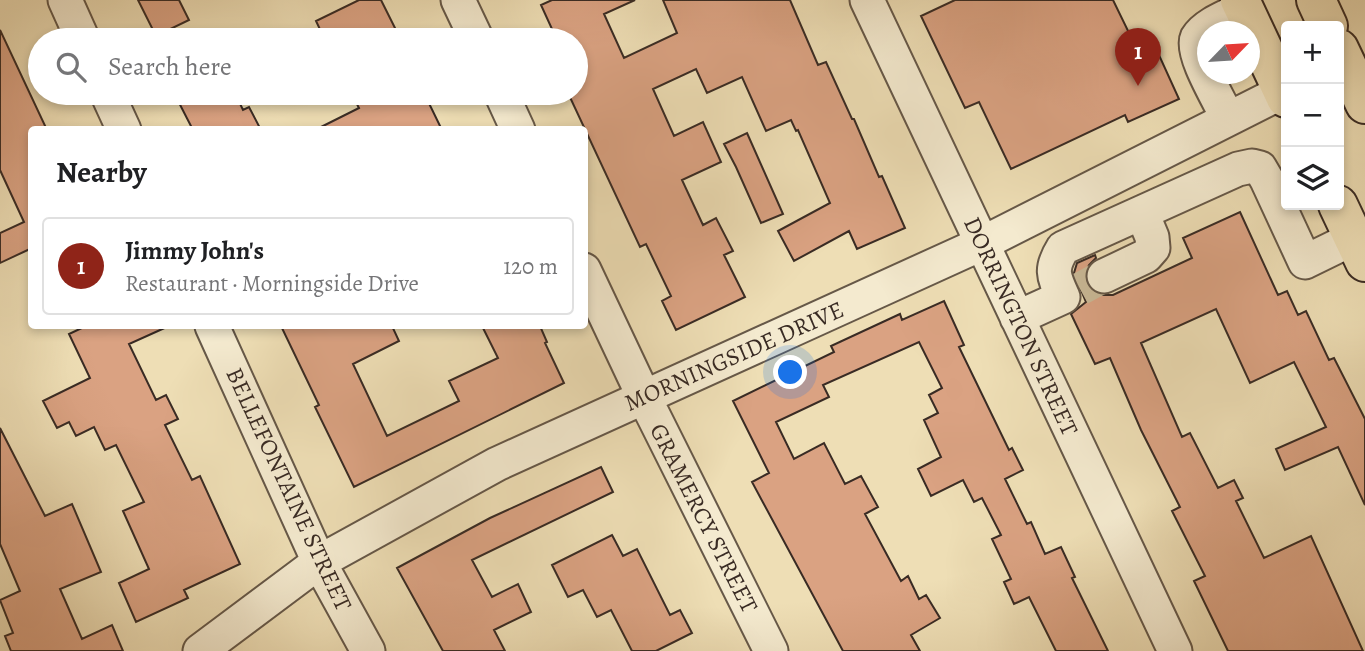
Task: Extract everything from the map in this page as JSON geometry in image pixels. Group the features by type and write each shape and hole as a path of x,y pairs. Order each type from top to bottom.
{"main road":[{"path":"1316,0 1326,21"},
{"path":"1242,4 1281,85"},
{"path":"1347,56 1365,104"},
{"path":"1340,210 1359,250"}],"street":[{"path":"65,0 78,28"},
{"path":"458,0 471,28"},
{"name":"DORRINGTON STREET","path":"867,0 1175,651"},
{"path":"1228,119 1195,51 1197,38 1242,4"},
{"name":"MORNINGSIDE DRIVE","path":"200,651 319,562 497,464 981,244 1281,95"},
{"path":"113,105 122,126"},
{"path":"507,105 516,126"},
{"path":"1017,318 1146,256 1153,248 1150,210 1137,165"},
{"path":"1082,287 1054,277 1054,263 1063,248 1238,169 1252,166 1260,168 1267,180 1305,262 1359,250"},
{"name":"GRAMERCY STREET","path":"588,278 771,651"},
{"name":"BELLEFONTAINE STREET","path":"213,329 319,562 368,651"}],"building":[{"path":"138,0 179,0 189,20 172,28 152,28"},
{"path":"359,0 381,0 395,28 319,28 316,21"},
{"path":"552,0 635,0 604,14 624,58 677,33 663,0 790,0 818,65 826,62 905,228 857,249 849,231 794,261 778,231 830,203 798,130 796,131 791,120 766,131 742,77 707,93 696,69 653,89 674,136 703,122 721,162 682,180 703,225 716,218 733,251 724,255 745,297 676,330 662,301 671,296 646,244 640,247 588,136 588,126 583,126 574,105 588,105 588,28 552,28 541,5"},
{"path":"955,0 1113,0 1130,35 1141,30 1143,36 1149,33 1179,99 1128,122 1125,115 1011,169 979,102 965,108 921,16"},
{"path":"0,30 28,90 28,105 35,105 45,126 28,126 28,250 0,263 0,233 24,222 0,170"},
{"path":"180,105 241,105 243,110 249,107 259,126 191,126"},
{"path":"357,105 430,105 440,126 323,126 359,108"},
{"path":"747,133 783,214 761,223 724,144"},
{"path":"1240,212 1278,295 1287,291 1298,315 1306,311 1329,360 1334,358 1365,419 1365,505 1338,447 1285,470 1276,449 1326,427 1294,362 1250,383 1216,309 1141,343 1182,437 1190,433 1218,488 1234,480 1243,498 1236,501 1264,558 1311,536 1363,651 1228,651 1194,581 1205,576 1172,511 1180,507 1141,430 1110,358 1095,364 1071,314 1086,302 1074,273 1077,263 1095,255 1096,258 1085,274 1086,284 1094,292 1113,295 1192,258 1183,238"},
{"path":"944,301 964,345 959,347 1009,450 1012,448 1023,470 1005,479 1027,524 1031,522 1045,554 1061,547 1075,577 1072,578 1108,651 1056,651 1029,597 1014,604 1004,582 1011,579 992,539 1001,535 982,498 974,502 963,480 931,496 918,469 941,457 924,420 938,413 929,395 942,388 919,342 823,385 829,397 776,422 794,459 824,443 845,484 861,476 878,507 865,514 901,581 908,576 919,599 926,595 940,618 911,635 920,651 843,651 752,482 769,473 733,401 834,352 831,346 900,314 902,320"},
{"path":"80,329 162,329 129,344 156,400 166,395 178,419 165,425 192,480 200,476 240,564 184,590 188,598 136,622 119,583 149,569 123,511 144,502 116,445 105,450 94,427 76,436 69,422 57,428 43,401 90,378 69,334"},
{"path":"282,329 393,329 399,341 353,364 387,436 459,401 449,381 498,358 484,329 541,329 564,383 354,487 315,407 319,405"},
{"path":"0,428 45,516 72,504 101,572 60,589 82,639 112,625 123,651 11,651 5,636 13,633 0,600 20,591 0,544"},
{"path":"601,467 613,492 472,560 492,597 518,584 531,612 494,630 505,651 443,651 397,568 490,518"},
{"path":"612,535 623,556 637,549 670,615 680,610 692,633 656,651 632,651 611,610 597,617 583,590 568,597 552,565"}],"tunnel":[{"path":"1080,289 1104,276"}],"place":[{"name":"Jimmy John's","path":"1138,86"}]}
